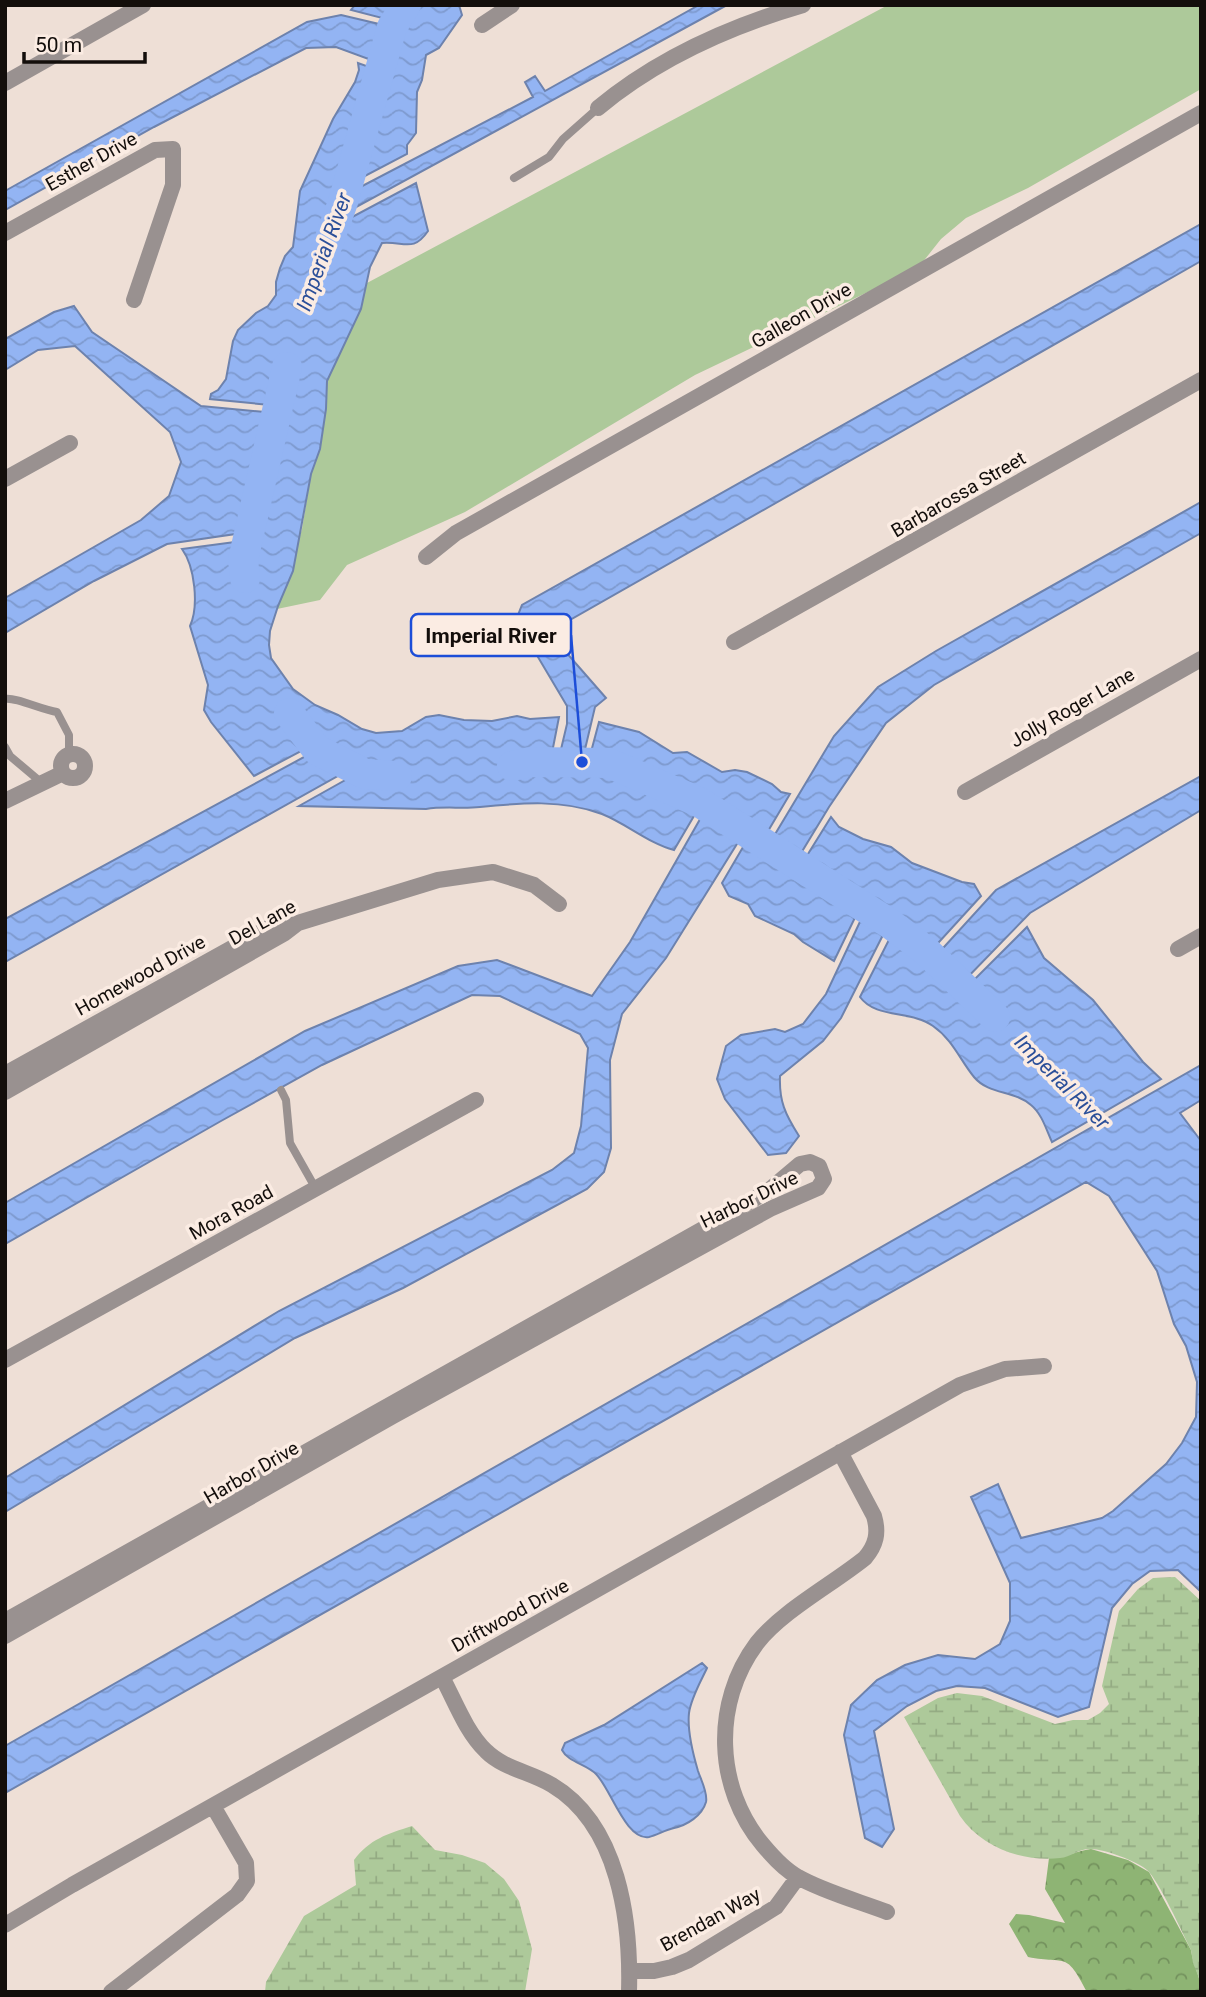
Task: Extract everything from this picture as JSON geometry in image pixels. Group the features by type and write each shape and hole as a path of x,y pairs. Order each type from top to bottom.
{"street":[{"path":"5,83 143,5"},
{"path":"482,25 512,5"},
{"path":"598,108 644,73 669,58 724,32 803,5"},
{"name":"Galleon Drive","path":"426,557 456,533 1201,113"},
{"name":"Esther Drive","path":"5,233 155,150 173,149 173,185 134,300"},
{"name":"Barbarossa Street","path":"734,642 878,564 1201,380"},
{"path":"5,479 70,443"},
{"name":"Jolly Roger Lane","path":"965,792 1201,659"},
{"path":"5,801 63,773 74,778 83,771 84,763 80,756 69,754"},
{"name":"Del Lane","path":"5,1092 285,933 298,923 438,880 493,872 534,885 559,904"},
{"name":"Homewood Drive","path":"5,1074 277,923 298,923"},
{"path":"1178,949 1201,936"},
{"name":"Mora Road","path":"5,1360 476,1100"},
{"name":"Harbor Drive","path":"5,1621 703,1229 768,1191 800,1164 810,1161 819,1166 824,1179 818,1188 770,1209 393,1416 5,1636"},
{"name":"Driftwood Drive","path":"5,1925 960,1385 1004,1368 1044,1366"},
{"path":"840,1452 874,1516 877,1526 875,1544 865,1558 771,1628 758,1642 738,1677 732,1695 725,1733 727,1769 746,1821 769,1852 799,1877 887,1912"},
{"path":"442,1678 474,1737 485,1750 499,1761 553,1785 581,1808 593,1822 609,1855 622,1903 627,1930 629,1992"},
{"path":"111,1992 237,1895 247,1881 246,1863 214,1806"},
{"name":"Brendan Way","path":"629,1971 654,1971 673,1967 689,1959 776,1907 799,1877"}],"lane":[{"path":"514,178 549,157 563,139 598,108"},
{"path":"5,699 14,698 32,707 57,712 69,735 69,754"},
{"path":"5,747 10,756 42,783"},
{"path":"281,1090 286,1100 290,1143 316,1189"}],"green space":[{"path":"888,5 1201,5 1201,89 1028,188 966,218 941,239 918,268 695,375 465,512 347,565 320,600 277,609 302,529 311,474 320,449 327,381 361,309 367,283"},
{"path":"1175,1577 1201,1601 1201,1983 1191,1950 1164,1895 1147,1870 1128,1859 1097,1850 1087,1849 1064,1857 1032,1858 1004,1851 980,1837 960,1816 904,1717 938,1698 957,1693 982,1696 1055,1724 1088,1720 1109,1704 1102,1686 1119,1611 1138,1589 1153,1578"},
{"path":"412,1826 435,1850 485,1863 504,1879 519,1901 532,1949 525,1992 265,1992 266,1982 304,1916 356,1885 354,1860 366,1847 387,1835"},
{"path":"1091,1849 1128,1860 1149,1872 1191,1950 1201,1992 1087,1992 1074,1970 1064,1962 1028,1957 1009,1924 1016,1914 1065,1923 1045,1889 1049,1858"}],"water":[{"path":"355,5 459,5 462,15 439,48 426,55 417,92 416,133 407,145 407,154 340,189 330,220 333,224 341,223 416,183 428,231 413,244 382,243 370,267 361,309 327,381 320,449 311,474 293,571 270,631 271,658 293,689 315,705 362,729 376,733 402,731 426,717 439,715 464,720 492,721 517,716 530,719 559,717 550,763 552,768 556,769 574,770 587,767 599,722 639,732 673,753 687,752 722,772 747,772 772,784 781,792 790,794 761,843 760,847 772,858 798,870 831,817 839,827 863,839 891,847 912,863 974,884 981,896 928,954 928,964 955,990 962,992 1027,927 1044,958 1093,1000 1143,1062 1161,1079 1052,1142 1035,1109 1024,1100 980,1083 946,1037 933,1026 915,1018 875,1009 860,997 896,926 893,917 870,903 862,903 834,961 794,934 755,916 748,904 729,896 722,883 753,830 750,825 710,800 701,804 674,850 655,843 602,814 557,804 426,809 299,806 356,774 360,769 359,764 316,743 254,776 211,722 204,710 208,685 190,626 195,598 193,576 182,549 250,540 256,536 284,414 280,406 210,399 211,394 218,390 226,379 233,341 238,330 268,306 276,295 280,268 293,247 300,191 333,119 355,82 358,63 380,71 387,69 389,65 400,26 398,22 351,10"},
{"path":"699,5 727,5 338,217 345,195 533,97 525,82 535,76 545,91"},
{"path":"341,15 392,27 382,64 336,47 306,48 154,127 5,210 5,191 307,22"},
{"path":"1201,224 1201,261 556,628 564,650 606,698 595,707 582,762 558,762 567,724 567,706 516,620 522,605"},
{"path":"74,306 92,332 201,406 276,413 249,532 167,544 94,581 5,633 5,598 141,520 169,496 181,462 170,432 75,346 38,350 5,370 5,339 54,312"},
{"path":"1201,502 1201,533 934,685 886,723 795,863 768,846 834,736 878,687 936,651"},
{"path":"317,750 352,768 5,962 5,919"},
{"path":"1201,776 1201,810 1030,913 961,984 934,958 996,890"},
{"path":"707,807 745,831 666,958 622,1014 610,1060 611,1148 604,1172 587,1189 403,1288 295,1338 5,1512 5,1478 279,1311 552,1170 574,1153 581,1126 588,1048 580,1034 500,996 472,995 322,1065 5,1244 5,1203 305,1031 458,966 497,960 592,996 630,942"},
{"path":"866,909 889,923 841,1018 823,1041 780,1076 784,1107 799,1136 786,1153 768,1155 725,1099 717,1079 726,1046 741,1035 775,1029 785,1032 803,1024 826,994"},
{"path":"1201,1065 1201,1100 1180,1113 1201,1141 1201,1592 1178,1570 1150,1571 1132,1584 1112,1608 1089,1707 1058,1717 985,1688 957,1686 936,1691 907,1706 874,1731 894,1829 882,1847 865,1838 844,1735 851,1705 877,1680 905,1665 938,1655 975,1659 1000,1644 1010,1621 1010,1583 971,1497 998,1484 1021,1538 1102,1518 1166,1464 1182,1443 1196,1417 1197,1382 1157,1271 1109,1196 1086,1182 5,1793 5,1746"},
{"path":"702,1663 707,1668 692,1701 689,1720 692,1750 706,1802 698,1816 689,1822 649,1837 641,1836 626,1823 596,1774 568,1757 562,1750 565,1743 604,1725"}],"waterway":[{"name":"Imperial River","path":"322,260 343,202 392,27 406,5"},
{"name":"Imperial River","path":"245,578 243,560 287,367"},
{"name":"Imperial River","path":"289,713 317,750 365,774 397,776"},
{"name":"Imperial River","path":"512,766 531,762 609,763 699,802 889,923 925,950 995,1017"}],"place":[{"name":"Imperial River","path":"582,762"}]}
